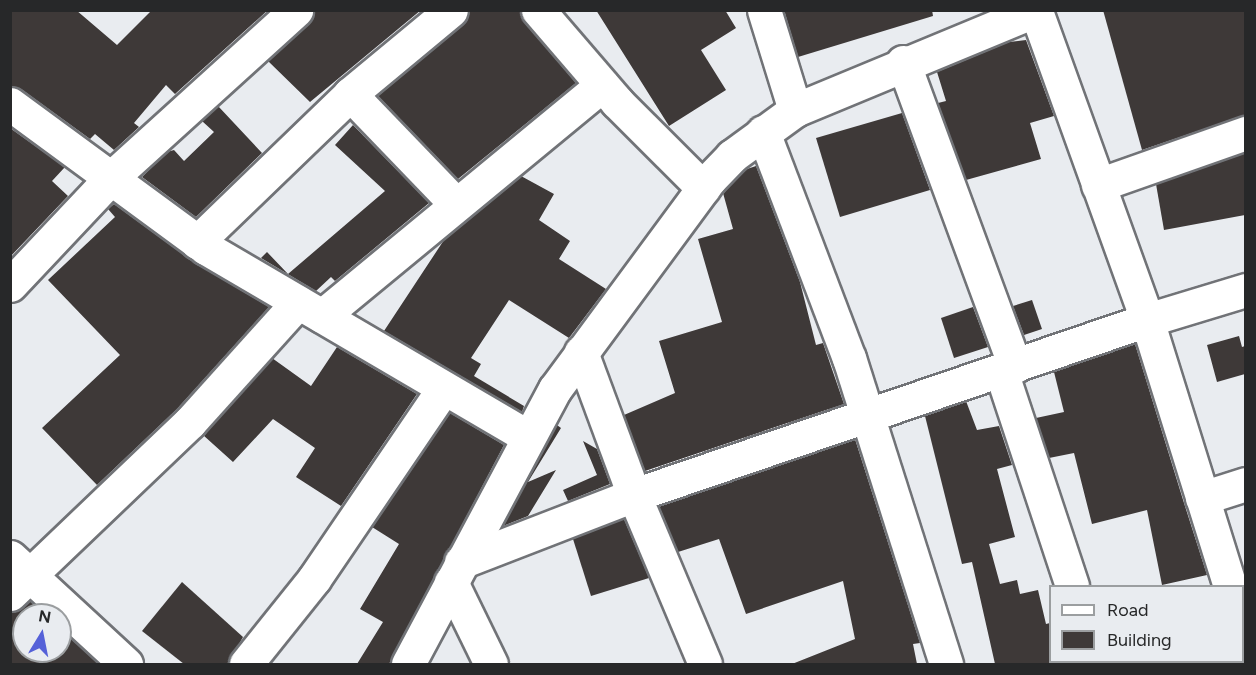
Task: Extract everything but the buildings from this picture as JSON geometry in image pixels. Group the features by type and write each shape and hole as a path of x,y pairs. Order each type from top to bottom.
{"street":[{"path":"10,285 111,178 296,10"},
{"path":"197,242 350,94 451,10"},
{"path":"538,10 602,85 703,188"},
{"path":"764,10 795,110"},
{"path":"408,664 528,437 581,352 703,188 732,156 795,110 903,62 1036,11 1147,320 1230,585"},
{"path":"903,62 1008,369 1072,585"},
{"path":"126,664 17,575 198,414 310,309 456,204 602,85"},
{"path":"350,94 456,204"},
{"path":"10,104 197,242 528,437"},
{"path":"763,132 849,358 946,664"},
{"path":"1098,185 1245,133"},
{"path":"456,572 634,495 868,418 1147,320 1245,290"},
{"path":"581,352 634,495 705,664"},
{"path":"246,664 314,579 443,389"},
{"path":"1202,498 1245,484"},
{"path":"456,572 491,664"}]}
